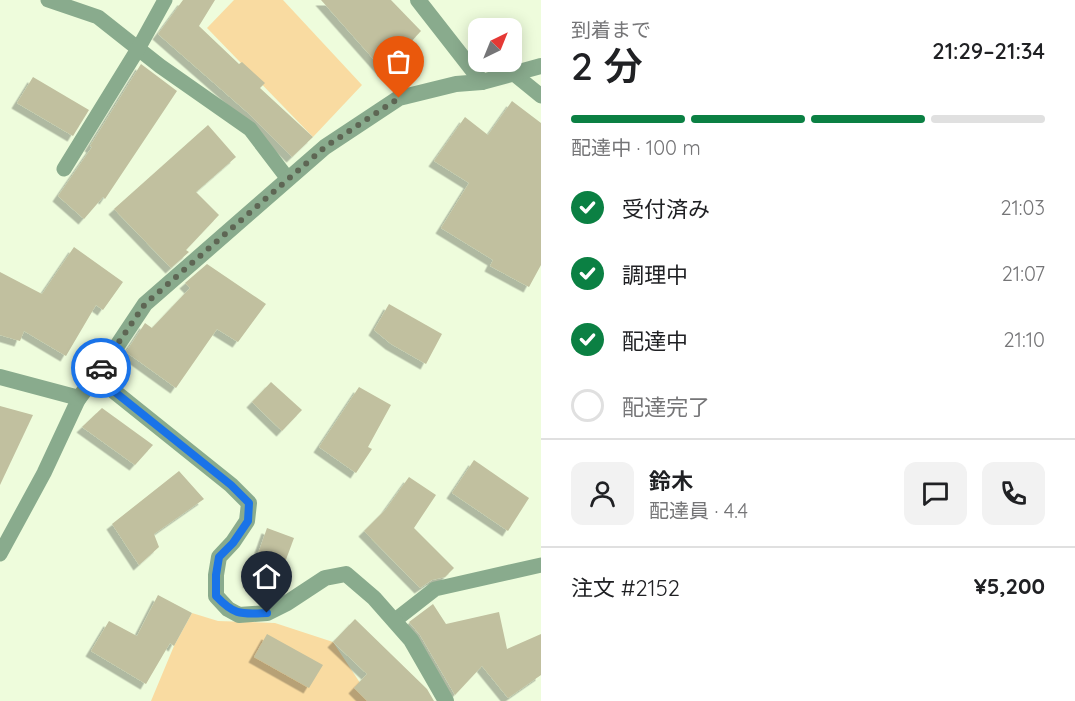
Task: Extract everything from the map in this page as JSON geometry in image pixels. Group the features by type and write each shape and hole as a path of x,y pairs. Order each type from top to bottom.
{"street":[{"path":"418,0 482,82"},
{"path":"0,377 79,398 145,304 325,147 399,98 456,84 482,82 541,66"},
{"path":"95,376 231,485 249,503 248,521 233,543 219,557 216,596 228,609 239,615 267,613 325,578 346,574 374,598 411,640 446,701"}],"lane":[{"path":"48,0 98,16 138,49 250,129 288,179"},
{"path":"64,169 138,49 165,0"},
{"path":"514,74 541,96"},
{"path":"0,554 44,473 79,398"},
{"path":"394,621 435,589 541,566"}],"shaded area":[{"path":"234,0 283,0 362,85 313,137 207,28"},
{"path":"192,613 218,621 275,623 333,642 372,701 151,701 174,646"}],"building":[{"path":"183,0 215,0 199,26 239,64 242,62 265,83 260,88 313,137 292,157 247,112 158,34"},
{"path":"321,0 391,0 421,31 384,71"},
{"path":"141,64 177,91 105,199 103,197 84,219 58,196 92,147 90,146"},
{"path":"33,77 89,110 73,136 17,103"},
{"path":"512,101 541,123 541,265 529,287 490,266 493,260 441,228 469,183 434,161 465,117 488,135"},
{"path":"208,125 236,157 196,192 219,215 186,250 189,252 171,268 114,209"},
{"path":"74,247 123,282 103,310 96,305 66,356 24,331 20,341 0,335 0,272 42,294"},
{"path":"207,264 266,304 238,342 217,329 176,388 126,352 145,323 152,328 190,288 185,283"},
{"path":"389,304 442,334 426,364 391,344 374,330"},
{"path":"271,382 302,410 282,431 252,402"},
{"path":"359,387 391,405 368,447 372,449 356,473 319,447"},
{"path":"0,406 33,415 0,485"},
{"path":"102,408 153,445 135,465 82,427"},
{"path":"474,460 529,498 508,531 452,493"},
{"path":"179,471 204,499 154,534 159,547 139,565 112,524"},
{"path":"409,477 436,495 414,528 454,568 445,577 432,580 420,588 364,531 386,509"},
{"path":"267,528 294,538 274,592 248,582"},
{"path":"158,595 192,613 174,646 170,643 146,684 91,651 109,621 137,636"},
{"path":"433,604 446,624 499,612 507,649 541,634 541,675 508,698 482,666 455,695 420,635 409,622"},
{"path":"355,619 427,689 434,701 367,701 354,688 367,674 333,642"},
{"path":"267,634 323,665 309,688 254,657"}],"way so far":[{"path":"101,368 145,304 325,147 399,98"}],"route":[{"path":"101,368 95,376 231,485 249,503 248,521 233,543 219,557 216,596 228,609 239,615 267,613"}]}
